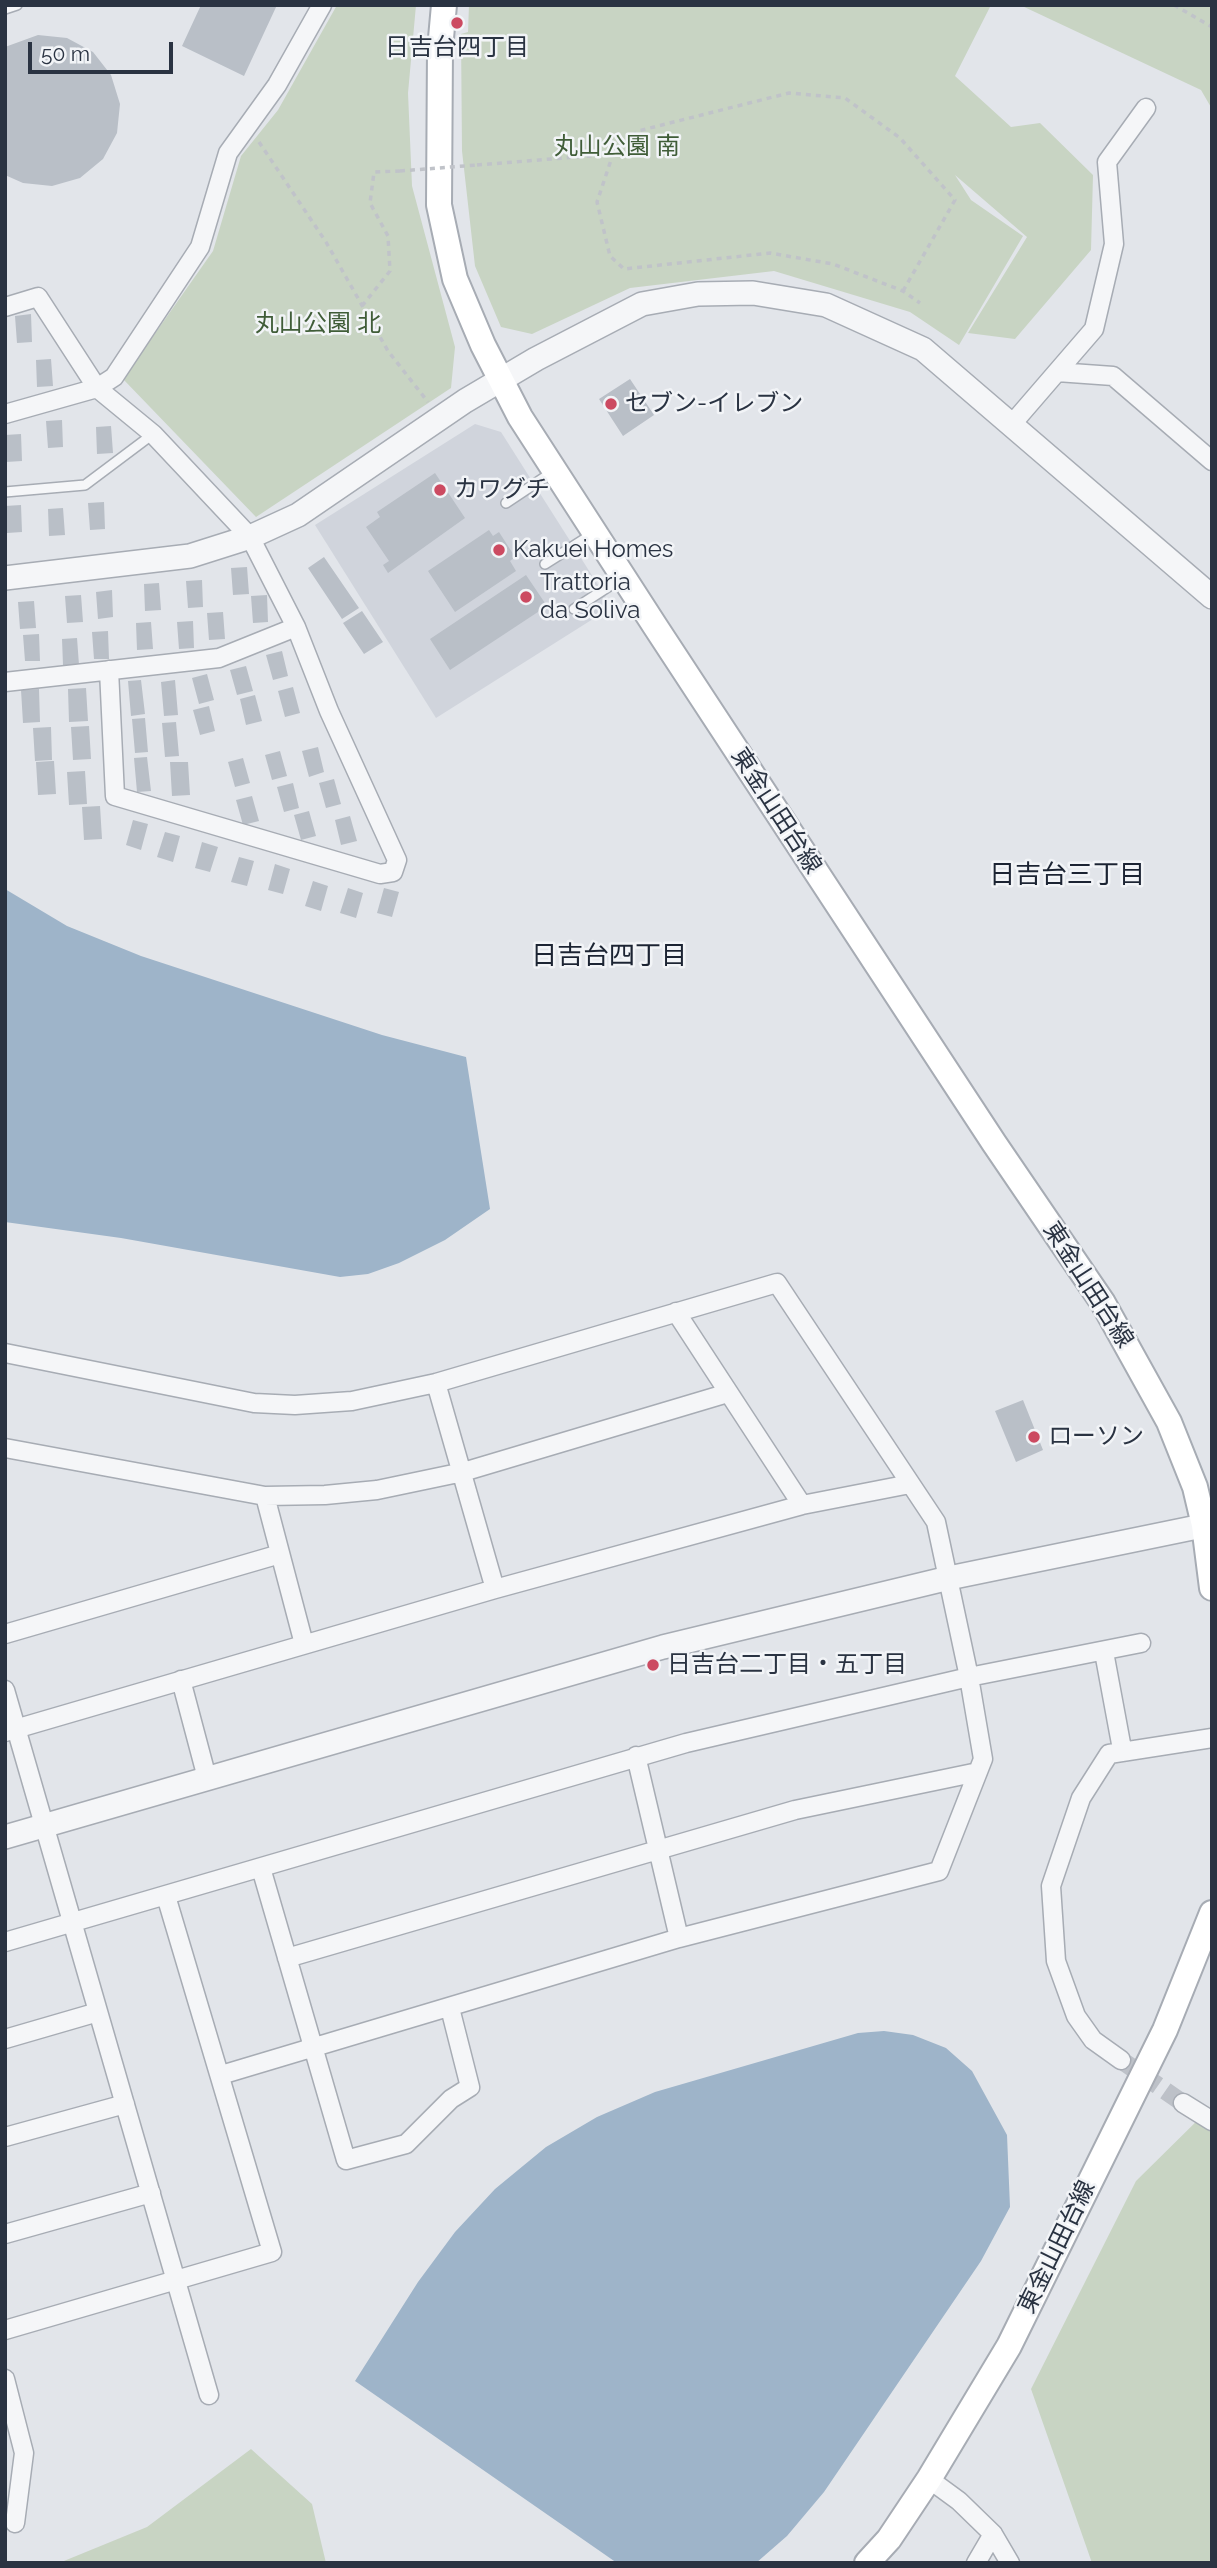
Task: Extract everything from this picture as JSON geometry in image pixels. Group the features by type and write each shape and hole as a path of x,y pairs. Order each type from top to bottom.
{"main road":[{"name":"東金山田台線","path":"444,5 440,49 439,205 455,279 500,380 623,577 987,1132 1103,1303 1169,1422 1195,1487 1208,1525 1212,1588"},
{"name":"東金山田台線","path":"867,2563 889,2539 929,2479 1009,2346 1165,2030 1212,1913"}],"street":[{"path":"5,414 97,388 114,377 200,247 228,153 277,85 322,5"},
{"path":"1012,424 1094,329 1114,244 1107,162 1146,108"},
{"path":"5,578 190,556 250,537 298,515 500,380 642,304 698,294 753,293 826,305 904,338 923,349 1212,597"},
{"path":"5,307 38,297 97,388 153,434 250,537 296,627 329,710 397,860 393,872 380,874 115,796 109,670"},
{"path":"1057,372 1113,376 1212,461"},
{"path":"5,681 219,657 296,627"},
{"path":"5,1353 254,1403 295,1405 352,1401 436,1383 777,1283 936,1522 969,1677 983,1759 939,1871 679,1938 221,2075"},
{"path":"676,1312 802,1506"},
{"path":"436,1383 495,1589"},
{"path":"5,1448 265,1496 377,1490 463,1472 728,1393"},
{"path":"11,1730 495,1589 802,1506 910,1484"},
{"path":"265,1496 304,1644"},
{"path":"5,1837 663,1647 949,1578 1208,1525"},
{"path":"5,1634 280,1554"},
{"path":"5,1942 636,1756 969,1677 1141,1643"},
{"path":"1104,1652 1122,1749"},
{"path":"181,1679 207,1778"},
{"path":"5,1690 11,1730 44,1826 209,2395"},
{"path":"1121,2060 1093,2040 1076,2016 1056,1961 1051,1886 1081,1798 1109,1754 1122,1749 1212,1738"},
{"path":"636,1756 679,1938"},
{"path":"287,1958 795,1810 978,1772"},
{"path":"261,1868 346,2160 406,2144 437,2112 470,2087 450,2008"},
{"path":"5,2330 272,2252 166,1896"},
{"path":"5,2039 98,2012"},
{"path":"1183,2103 1212,2121"},
{"path":"5,2137 125,2104"},
{"path":"5,2234 151,2193"},
{"path":"5,2379 12,2426 24,2453 15,2523"},
{"path":"929,2479 959,2501 993,2534 1010,2563"},
{"path":"976,2563 993,2534"}],"lane":[{"path":"5,9 18,5"},
{"path":"5,492 85,485 153,434"},
{"path":"506,503 555,471"},
{"path":"545,564 594,532"},
{"path":"574,609 623,577"}],"path":[{"path":"1174,5 1212,27"},
{"path":"903,291 955,200 900,138 845,98 789,93 638,131 613,153 597,202 610,256 624,269 770,253 833,264 903,291 920,303"},
{"path":"247,124 326,242 388,351 440,418"},
{"path":"362,306 390,271 388,236 370,203 374,172 613,153"}],"shaded area":[{"path":"475,424 501,432 612,607 436,718 315,525"}],"green space":[{"name":"丸山公園 北","path":"337,5 416,5 408,93 412,186 455,347 451,388 256,517 123,379 213,251 241,156 278,110"},
{"name":"丸山公園 南","path":"469,5 991,5 955,76 1011,127 1040,123 1093,175 1091,250 1015,339 968,333 1027,237 955,175 971,200 1023,236 959,345 910,312 774,271 630,288 532,334 501,327 475,266 462,151 461,34 468,32"},
{"path":"1020,5 1212,5 1212,109 1201,90"},
{"path":"1212,2106 1212,2563 1092,2563 1031,2389 1136,2181"},
{"path":"251,2449 312,2504 326,2563 59,2563 147,2527"}],"water":[{"path":"5,889 67,926 141,956 382,1035 466,1057 490,1209 445,1240 399,1263 368,1274 340,1277 121,1238 5,1222"},
{"path":"884,2031 913,2035 946,2048 972,2071 1007,2135 1010,2207 981,2261 824,2492 787,2536 756,2563 617,2563 355,2381 418,2282 455,2232 495,2189 546,2147 597,2117 655,2092 858,2033"}],"building":[{"path":"201,5 277,5 244,76 182,46"},
{"path":"38,35 67,38 93,52 111,75 120,104 117,133 103,159 80,178 52,186 23,183 5,175 5,47"},
{"path":"31,314 32,342 17,343 15,316"},
{"path":"51,359 53,386 37,387 36,360"},
{"path":"630,379 654,415 623,436 599,399"},
{"path":"62,420 63,447 48,448 46,421"},
{"path":"111,426 113,453 97,454 96,427"},
{"path":"21,434 22,461 6,462 5,435"},
{"path":"435,473 465,518 388,573 383,565 389,561 366,527 380,517 377,512"},
{"path":"104,502 105,529 90,530 88,503"},
{"path":"21,505 22,532 7,533 5,506"},
{"path":"63,508 65,535 49,536 48,509"},
{"path":"489,530 493,536 499,532 515,557 510,561 516,571 455,612 428,571"},
{"path":"324,557 359,608 342,619 308,568"},
{"path":"247,567 249,594 233,595 231,568"},
{"path":"526,575 547,606 450,670 430,639"},
{"path":"202,580 203,607 188,608 186,581"},
{"path":"159,583 161,610 145,611 144,584"},
{"path":"112,590 113,617 98,619 96,592"},
{"path":"81,595 83,622 67,623 65,596"},
{"path":"267,595 268,622 253,623 251,596"},
{"path":"34,601 36,628 20,629 18,602"},
{"path":"362,611 383,642 364,654 343,623"},
{"path":"223,612 225,639 209,640 207,613"},
{"path":"193,621 194,648 179,649 177,622"},
{"path":"151,622 153,649 137,650 136,623"},
{"path":"108,631 109,659 94,659 92,632"},
{"path":"39,634 40,661 25,661 23,635"},
{"path":"77,638 79,665 63,665 62,639"},
{"path":"282,651 288,676 273,680 266,655"},
{"path":"246,666 253,691 237,695 230,670"},
{"path":"207,674 214,700 199,704 192,678"},
{"path":"141,680 145,714 131,716 128,681"},
{"path":"175,680 178,715 164,716 161,682"},
{"path":"293,687 300,713 285,717 278,691"},
{"path":"86,688 88,721 69,722 68,689"},
{"path":"39,689 40,722 23,723 21,690"},
{"path":"255,695 262,721 246,725 240,699"},
{"path":"209,706 215,731 200,735 193,710"},
{"path":"145,718 148,752 135,753 132,719"},
{"path":"176,722 179,756 165,757 162,723"},
{"path":"89,726 91,759 73,760 71,727"},
{"path":"51,727 52,760 35,761 33,728"},
{"path":"318,747 324,772 309,777 302,751"},
{"path":"280,751 287,776 272,780 265,755"},
{"path":"147,757 151,791 137,792 134,758"},
{"path":"243,758 250,783 235,787 228,762"},
{"path":"54,761 56,794 38,795 36,762"},
{"path":"170,762 188,762 190,795 172,796"},
{"path":"85,771 87,804 69,805 67,772"},
{"path":"334,779 341,804 326,808 319,783"},
{"path":"293,783 299,808 284,812 277,787"},
{"path":"252,796 259,821 243,825 236,800"},
{"path":"100,806 102,839 84,840 82,807"},
{"path":"309,811 316,836 301,840 294,815"},
{"path":"350,816 357,841 341,845 335,820"},
{"path":"133,820 148,824 141,850 126,845"},
{"path":"165,832 180,836 173,862 157,857"},
{"path":"202,842 218,847 210,872 195,868"},
{"path":"239,857 254,861 247,886 231,882"},
{"path":"275,864 290,869 283,894 268,890"},
{"path":"313,881 328,886 321,911 305,906"},
{"path":"348,888 363,893 356,918 340,913"},
{"path":"384,888 399,892 392,917 377,913"},
{"path":"1023,1400 1043,1450 1016,1462 995,1411"}],"tunnel":[{"path":"1121,2060 1183,2103"}],"place":[{"name":"日吉台四丁目","path":"457,23"},
{"name":"セブン-イレブン","path":"611,404"},
{"name":"カワグチ","path":"440,490"},
{"name":"Kakuei Homes","path":"499,550"},
{"name":"Trattoria da Soliva","path":"526,597"},
{"name":"ローソン","path":"1034,1437"},
{"name":"日吉台二丁目・五丁目","path":"653,1665"}],"district":[{"name":"日吉台三丁目","path":"1067,875"},
{"name":"日吉台四丁目","path":"609,956"}]}
